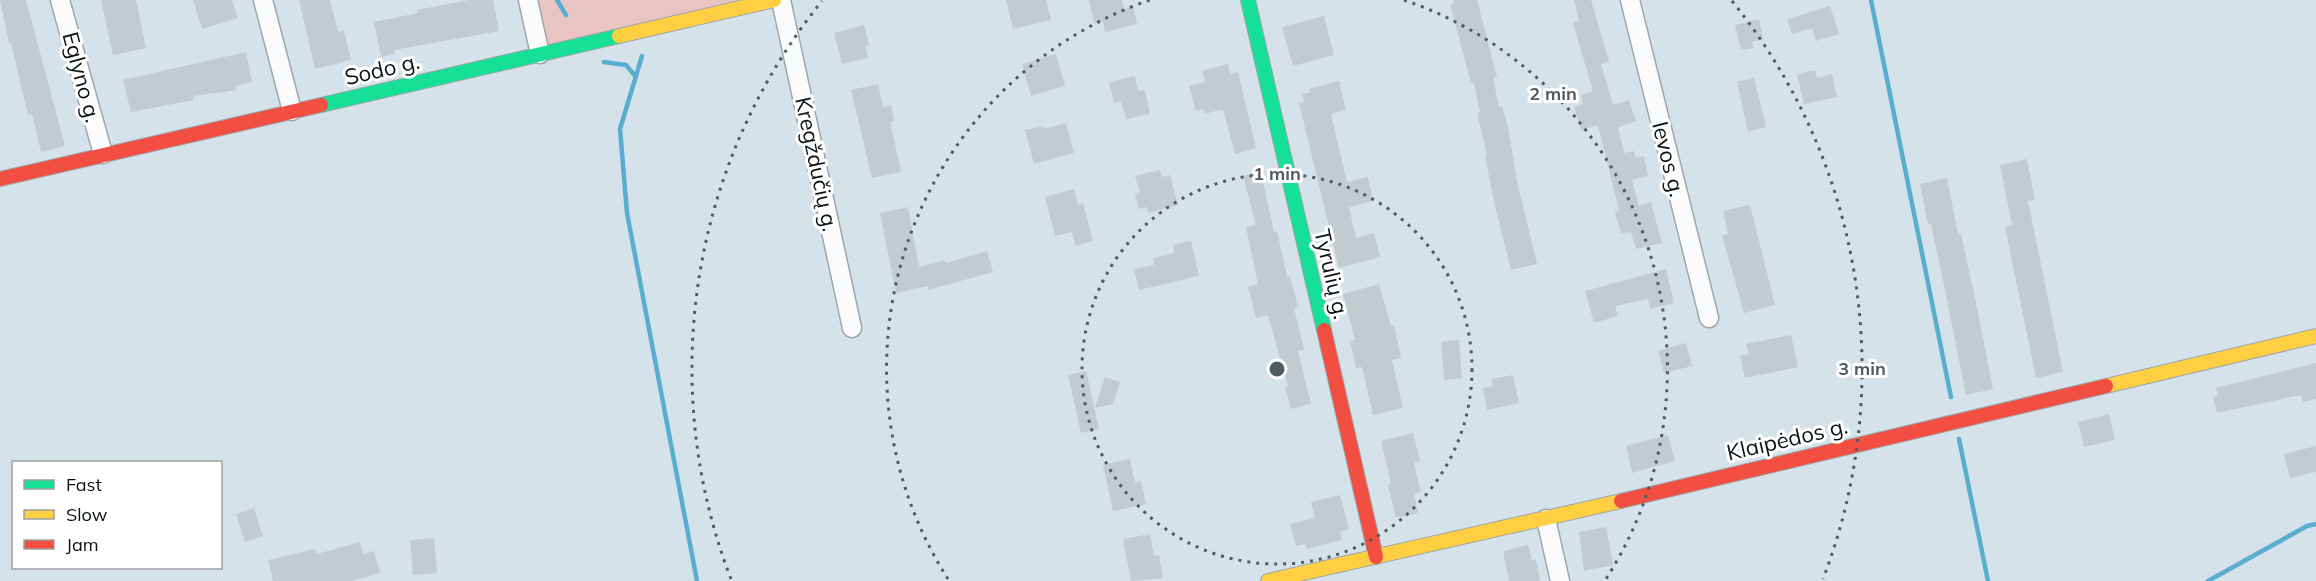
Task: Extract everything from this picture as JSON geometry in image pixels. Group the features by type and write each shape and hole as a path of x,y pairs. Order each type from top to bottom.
{"street":[{"name":"Eglyno g.","path":"60,0 103,154"},
{"path":"263,0 292,111"},
{"path":"528,0 540,54"},
{"name":"Sodo g.","path":"0,179 774,0"},
{"name":"Kregždučių g.","path":"781,0 852,328"},
{"name":"Tyrulių g.","path":"1248,0 1376,557"},
{"name":"Ievos g.","path":"1630,0 1708,318"},
{"name":"Klaipėdos g.","path":"1268,581 1546,519 2316,336"},
{"path":"1546,519 1560,581"}],"shaded area":[{"path":"528,0 774,0 540,54"}],"building":[{"path":"0,0 26,0 65,146 41,152 32,114 28,115"},
{"path":"101,0 136,0 146,48 113,55"},
{"path":"193,0 232,0 238,18 202,29"},
{"path":"299,0 330,0 338,32 344,31 351,60 315,69"},
{"path":"469,0 493,0 499,31 394,50 395,54 381,57 374,22 418,13 417,10"},
{"path":"1006,0 1046,0 1051,20 1013,29"},
{"path":"1089,0 1122,0 1124,9 1133,7 1137,24 1105,32 1103,21 1094,23"},
{"path":"1453,0 1477,0 1497,77 1493,78 1499,107 1502,106 1508,127 1517,181 1537,264 1511,270 1493,197 1485,155 1487,155 1477,113 1480,112 1474,83 1471,83 1450,4 1454,4"},
{"path":"1574,0 1591,0 1609,62 1601,64 1613,105 1629,100 1636,121 1618,127 1624,153 1634,151 1636,158 1644,156 1648,176 1632,180 1639,206 1651,202 1662,243 1636,249 1631,232 1621,234 1615,212 1619,211 1598,125 1581,130 1574,107 1583,104 1581,95 1593,91 1573,23 1579,21"},
{"path":"1830,6 1839,34 1816,41 1812,28 1792,34 1787,19"},
{"path":"1324,16 1334,55 1293,66 1282,27"},
{"path":"1759,19 1763,39 1752,42 1754,48 1741,50 1735,25"},
{"path":"864,25 869,45 865,46 868,58 842,64 834,33"},
{"path":"246,52 252,82 236,86 237,90 193,96 194,100 131,112 123,80"},
{"path":"1056,54 1065,86 1031,96 1022,64"},
{"path":"1228,64 1230,74 1238,72 1256,148 1235,154 1223,109 1205,114 1204,109 1196,111 1189,86 1205,82 1202,71"},
{"path":"1815,70 1817,78 1832,74 1837,97 1804,104 1797,74"},
{"path":"1135,76 1138,91 1145,90 1150,114 1126,119 1121,101 1114,103 1109,82"},
{"path":"1754,78 1766,127 1748,132 1737,82"},
{"path":"1339,81 1346,110 1331,114 1347,182 1368,177 1373,201 1349,207 1356,238 1374,233 1380,257 1339,268 1299,103 1304,102 1302,94 1310,92 1309,89"},
{"path":"878,84 883,107 891,105 894,121 890,122 901,172 872,178 851,90"},
{"path":"1066,123 1074,153 1034,164 1025,130 1043,126 1044,129"},
{"path":"2027,159 2035,200 2028,201 2063,372 2036,378 2005,227 2012,225 2000,165"},
{"path":"1160,170 1162,177 1170,175 1178,205 1148,213 1147,207 1139,209 1135,194 1140,192 1135,176"},
{"path":"1261,172 1274,232 1277,231 1287,277 1290,276 1298,307 1294,308 1304,349 1298,351 1311,404 1291,409 1285,386 1288,386 1268,315 1256,318 1248,287 1258,284 1246,227 1256,225 1243,176"},
{"path":"1947,178 1958,234 1961,234 1974,293 1993,389 1966,395 1931,224 1928,224 1920,184"},
{"path":"1074,189 1078,205 1083,203 1093,241 1075,246 1072,232 1055,236 1045,197"},
{"path":"1750,205 1775,305 1744,313 1722,235 1728,234 1723,211"},
{"path":"908,207 919,267 945,260 946,263 987,251 993,272 928,290 928,286 896,293 880,213"},
{"path":"1191,241 1199,276 1139,290 1134,269 1154,265 1153,258 1174,253 1173,245"},
{"path":"1666,269 1674,303 1650,309 1648,299 1615,306 1618,316 1594,323 1585,291"},
{"path":"1379,284 1391,326 1394,326 1401,358 1392,360 1403,408 1373,415 1362,367 1356,368 1350,341 1355,340 1343,294"},
{"path":"1791,335 1798,367 1745,378 1740,356 1749,354 1746,344"},
{"path":"1459,340 1462,378 1444,380 1441,342"},
{"path":"1686,343 1692,366 1664,373 1658,351"},
{"path":"2316,363 2316,399 2303,402 2301,395 2217,413 2213,397 2218,396 2216,388"},
{"path":"1086,371 1099,429 1081,433 1068,375"},
{"path":"1513,375 1519,403 1487,410 1483,388 1493,386 1491,379"},
{"path":"1105,377 1120,382 1113,404 1095,408"},
{"path":"2109,414 2115,440 2084,447 2078,422"},
{"path":"1413,433 1420,461 1414,463 1421,492 1414,494 1418,513 1396,518 1381,441"},
{"path":"1668,435 1675,461 1632,473 1626,446"},
{"path":"2316,446 2316,472 2290,478 2284,454"},
{"path":"1130,459 1135,483 1141,481 1146,504 1113,511 1103,465"},
{"path":"1340,495 1349,529 1340,532 1342,540 1307,549 1305,544 1296,546 1290,524 1315,518 1311,502"},
{"path":"254,508 263,536 245,542 236,514"},
{"path":"1606,527 1613,565 1584,571 1579,532"},
{"path":"1150,534 1154,556 1159,555 1163,578 1131,581 1123,539"},
{"path":"434,538 437,573 413,575 410,540"},
{"path":"360,542 363,554 374,551 380,573 351,581 273,581 268,560 315,549 317,554"},
{"path":"1528,545 1532,560 1536,559 1540,581 1509,581 1503,551"}],"waterway":[{"path":"557,0 566,15"},
{"path":"1871,0 1951,397"},
{"path":"642,56 620,129 627,213 697,581"},
{"path":"604,62 626,65 636,77"},
{"path":"1959,439 1988,581"},
{"path":"2208,581 2307,526 2316,524"}],"traffic: fast":[{"path":"1248,0 1324,330"},
{"path":"321,105 619,36"}],"traffic: slow":[{"path":"619,36 774,0"},
{"path":"2106,386 2316,336"},
{"path":"1268,581 1621,501"}],"traffic: jam":[{"path":"0,179 321,105"},
{"path":"1324,330 1376,557"},
{"path":"1621,501 2106,386"}]}
